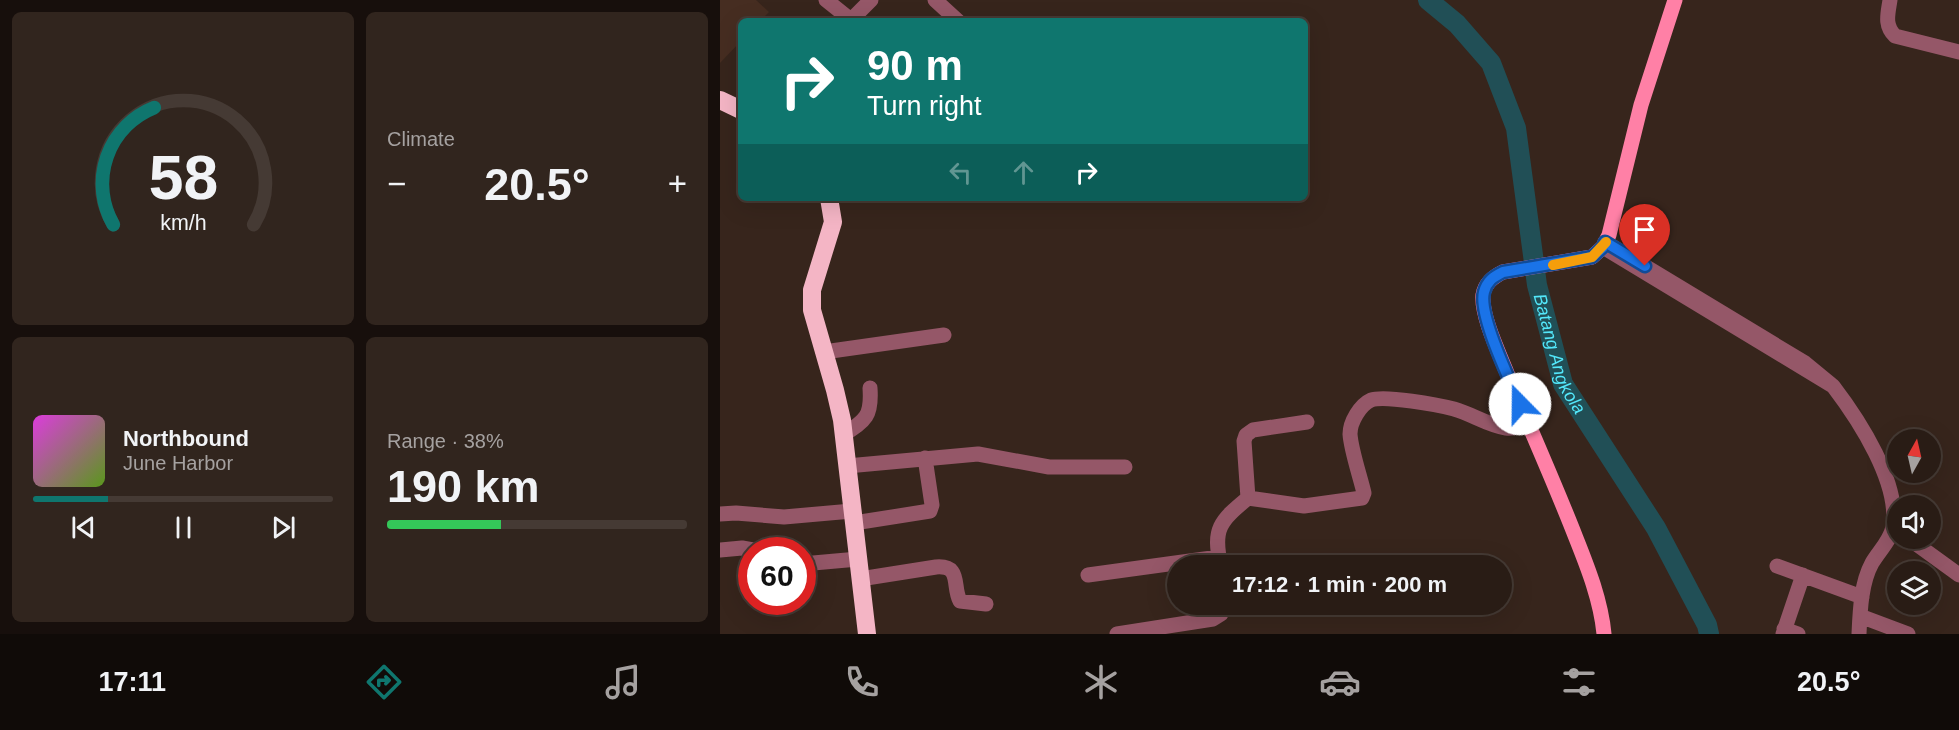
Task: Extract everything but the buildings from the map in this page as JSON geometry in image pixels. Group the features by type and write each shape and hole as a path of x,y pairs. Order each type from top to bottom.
{"highway":[{"path":"830,201 833,222 812,290 812,310 836,390 867,634"}],"main road":[{"path":"1604,634 1590,576 1497,346 1484,309 1483,295 1487,284 1493,277 1503,272 1592,257 1604,244 1609,235 1641,105 1675,0"}],"street":[{"path":"826,0 848,18"},
{"path":"853,18 871,0"},
{"path":"935,0 955,18"},
{"path":"1890,0 1887,20 1889,30 1895,36 1959,52"},
{"path":"1604,244 1833,386 1851,411 1880,467 1890,495"},
{"path":"824,352 944,335"},
{"path":"843,435 866,418 871,406 870,388"},
{"path":"1219,555 1216,543 1220,524 1228,514 1248,498 1304,506 1362,498 1364,493 1350,434 1357,415 1371,400 1393,400 1454,409 1506,428 1515,428 1528,423"},
{"path":"1248,498 1244,441 1246,435 1253,430 1307,422"},
{"path":"847,466 978,454 1049,467 1125,467"},
{"path":"720,514 853,517 930,511 932,505 925,458"},
{"path":"1859,634 1862,597 1872,563 1887,542"},
{"path":"720,550 738,548"},
{"path":"1923,549 1959,575"},
{"path":"816,563 858,559"},
{"path":"1777,566 1862,597"},
{"path":"860,579 947,567 952,571 956,580 960,601 986,604"},
{"path":"1088,575 1167,567"},
{"path":"1788,632 1803,575"},
{"path":"1117,634 1213,619 1219,615"},
{"path":"1860,616 1908,634"}],"shaded area":[{"path":"720,0 756,0 769,12 763,18 738,18 738,44 720,63"}],"waterway":[{"name":"Batang Angkola","path":"1428,0 1457,24 1491,63 1516,128 1537,285 1563,384 1656,528 1707,625 1709,634"}],"slow traffic":[{"path":"1553,265 1592,257 1606,242"}],"route":[{"path":"1520,404 1484,309 1483,295 1487,284 1493,277 1503,272 1592,257 1605,242 1645,266"}]}
